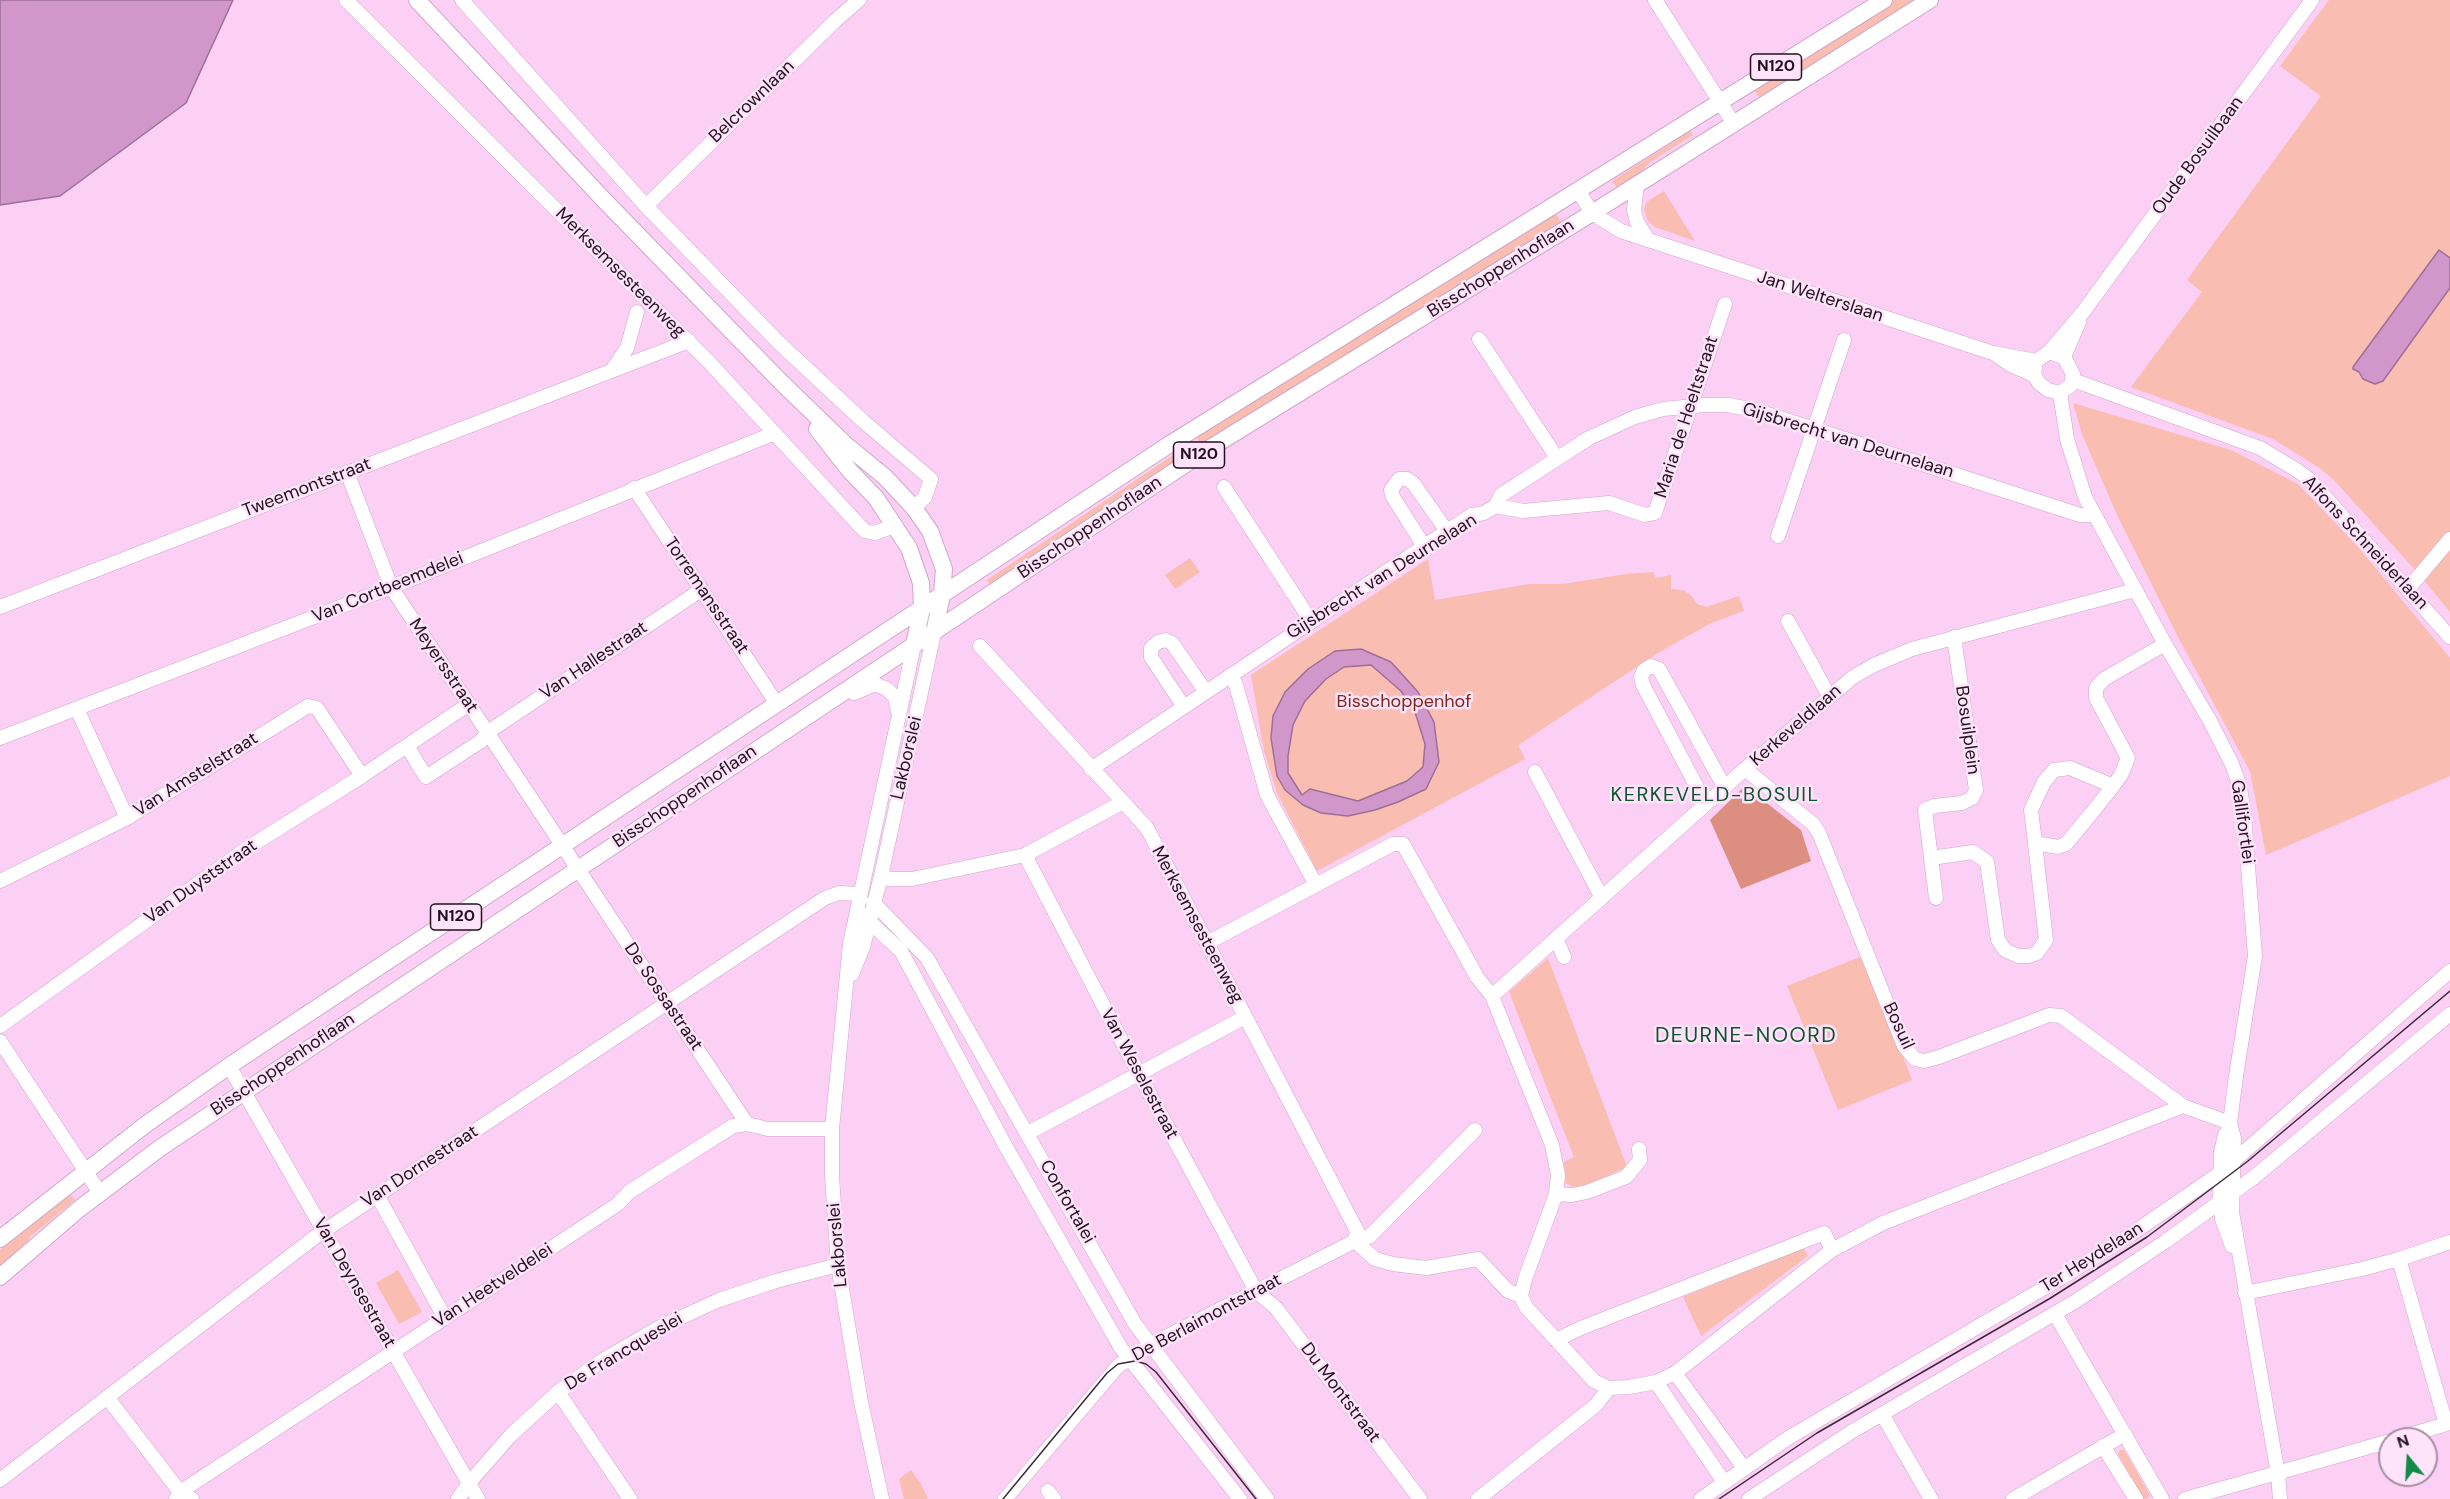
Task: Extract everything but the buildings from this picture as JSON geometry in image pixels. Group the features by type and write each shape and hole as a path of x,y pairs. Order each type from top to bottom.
{"main road":[{"path":"417,0 603,199 780,381 846,445 885,477 914,508 930,531 944,569 942,595"},
{"name":"Bisschoppenhoflaan","path":"0,1239 145,1125 229,1066 1170,444 1884,0"},
{"name":"Bisschoppenhoflaan","path":"0,1277 100,1193 160,1148 578,870 834,696 934,633 1202,453 1592,213 1930,0"},
{"path":"780,381 850,471 876,498 909,548 919,575 922,608 914,645"},
{"name":"Lakborslei","path":"934,633 942,595"}],"street":[{"name":"Merksemsesteenweg","path":"346,0 688,341 865,531 874,533 895,526"},
{"path":"462,0 646,206 787,351 863,421 931,479 925,497 914,508"},
{"name":"Belcrownlaan","path":"646,206 836,20 860,0"},
{"path":"1655,0 1734,124"},
{"name":"Oude Bosuilbaan","path":"2049,352 2083,312 2312,0"},
{"path":"1637,184 1634,210 1637,222 1648,240"},
{"name":"Jan Welterslaan","path":"1578,190 1592,213 1621,231 2035,368"},
{"name":"Maria de Heeltstraat","path":"1496,506 1522,511 1609,503 1645,515 1655,513 1725,304"},
{"path":"613,369 627,348 637,312"},
{"name":"Oude Bosuilbaan","path":"2064,357 2083,312"},
{"path":"1479,339 1557,458"},
{"path":"1778,536 1844,340"},
{"name":"Tweemontstraat","path":"0,607 688,341"},
{"path":"2049,352 2064,357 2072,367 2073,380 2067,389 2060,393 2048,390 2039,382 2035,368 2049,352"},
{"name":"Alfons Schneiderlaan","path":"2073,380 2260,448 2298,471 2310,480 2450,637"},
{"path":"2060,393 2073,462 2094,515"},
{"name":"Gijsbrecht van Deurnelaan","path":"1091,768 1447,531 1472,515 1484,513 1496,506 1501,495 1557,458 1589,438 1627,420 1663,409 1691,405 1728,405 1755,410 1814,427 2080,516 2094,515"},
{"name":"Van Cortbeemdelei","path":"0,738 391,587 775,433"},
{"name":"Meyersstraat","path":"347,472 391,587 563,847"},
{"path":"1424,546 1392,497 1391,490 1399,480 1407,478 1413,483 1447,531"},
{"path":"1224,487 1311,621"},
{"name":"Torremansstraat","path":"634,488 777,704"},
{"name":"Gallifortlei","path":"2094,515 2232,764 2240,788 2256,956 2235,1076 2230,1125 2225,1136 2220,1173 2220,1203 2226,1233 2230,1244 2238,1251"},
{"path":"2408,590 2450,539"},
{"name":"Van Hallestraat","path":"488,732 701,590"},
{"name":"Kerkeveldlaan","path":"1492,996 1745,769 1853,677 1874,665 1912,649 2135,590"},
{"path":"1788,621 1829,696"},
{"name":"Lakborslei","path":"846,988 863,947 881,876 934,633"},
{"name":"Bosuilplein","path":"1936,898 1924,810 1962,802 1972,798 1976,790 1954,637"},
{"path":"1184,707 1151,657 1151,648 1158,642 1166,640 1172,643 1206,692"},
{"path":"2035,843 2058,847 2066,844 2127,765 2128,758 2096,698 2093,685 2165,644"},
{"name":"Lakborslei","path":"882,1499 834,1266 829,1129 850,944 898,711 914,645"},
{"name":"Merksemsesteenweg","path":"980,646 1146,828 1357,1231 1356,1240"},
{"path":"1706,804 1643,685 1641,677 1644,670 1651,666 1659,669 1725,788"},
{"path":"1231,675 1236,685 1265,789 1316,885"},
{"name":"Lakborslei","path":"834,696 855,693 875,684 890,691 895,697 898,711"},
{"name":"Van Duyststraat","path":"0,1026 246,849 362,776 469,704"},
{"name":"Van Amstelstraat","path":"0,880 127,818 308,706 317,708 362,776"},
{"path":"77,709 127,818"},
{"path":"406,746 426,777 481,741 488,732"},
{"path":"891,749 908,753"},
{"path":"1931,858 1973,852 1987,862 1998,940 2005,950 2018,956 2037,953 2046,940 2031,810 2044,782 2054,770 2070,768 2113,786"},
{"name":"Bosuil","path":"1745,769 1813,824 1819,834 1901,1038 1915,1059 1924,1061 1939,1057 2049,1015 2061,1016 2183,1106 2230,1125"},
{"path":"1535,772 1602,898"},
{"path":"881,876 890,879 912,879 1025,855 1123,802"},
{"path":"1207,943 1393,844 1403,843 1477,977 1492,996 1552,1145 1558,1175 1556,1194 1521,1296 1526,1307 1584,1372 1594,1381 1609,1388 1656,1382 1675,1373 1832,1250 1883,1223 2183,1106"},
{"path":"563,847 578,870"},
{"name":"Van Weselestraat","path":"1025,855 1256,1291"},
{"name":"De Sossastraat","path":"578,870 747,1125"},
{"name":"Van Dornestraat","path":"0,1480 324,1230 825,898 839,893 861,894"},
{"name":"Confortalei","path":"873,902 927,958 1135,1324 1268,1499"},
{"path":"858,910 868,921"},
{"name":"Confortalei","path":"868,921 883,932 904,956 1005,1145 1129,1359 1240,1499"},
{"path":"1556,938 1564,957"},
{"path":"904,956 915,946"},
{"name":"Ter Heydelaan","path":"1701,1499 1744,1468 1860,1394 2061,1278 2130,1235 2220,1173 2450,971"},
{"name":"Ter Heydelaan","path":"1749,1499 1882,1414 2055,1314 2117,1275 2220,1203 2450,1014"},
{"path":"1028,1133 1245,1017"},
{"path":"0,1041 100,1193"},
{"name":"Van Deynsestraat","path":"229,1066 478,1499"},
{"name":"Van Heetveldelei","path":"183,1497 393,1352 618,1204 629,1192 733,1126 747,1125 768,1129 829,1129"},
{"name":"Gallifortlei","path":"2230,1125 2234,1137 2232,1212 2278,1474 2280,1499"},
{"name":"De Berlaimontstraat","path":"1005,1499 1113,1372 1129,1359 1151,1345 1256,1291 1356,1240 1370,1236 1475,1130"},
{"path":"1556,1194 1572,1195 1587,1192 1626,1177 1640,1160 1639,1149"},
{"path":"377,1195 445,1318"},
{"path":"1556,1340 1581,1328 1824,1233 1832,1250"},
{"path":"1356,1240 1375,1259 1393,1264 1426,1268 1478,1258 1508,1291 1521,1296"},
{"path":"2245,1293 2399,1259 2450,1242"},
{"path":"2399,1259 2448,1424"},
{"name":"De Francqueslei","path":"458,1499 469,1482 511,1435 558,1392 603,1360 686,1314 748,1290 834,1266"},
{"name":"Du Montstraat","path":"1256,1291 1276,1308 1420,1499"},
{"path":"2055,1314 2162,1499"},
{"path":"1675,1373 1744,1468"},
{"path":"1656,1382 1724,1482"},
{"path":"1478,1499 1596,1405 1609,1388"},
{"path":"558,1392 630,1499"},
{"path":"107,1397 183,1497"},
{"path":"1882,1414 1931,1499"},
{"path":"2013,1499 2125,1434"},
{"path":"2185,1499 2378,1445"},
{"path":"2103,1446 2136,1499"}],"green space":[{"path":"1894,0 1920,0 1761,99 1753,88"},
{"path":"2329,0 2450,0 2450,612 2333,479 2318,467 2273,439 2131,387 2202,292 2187,280 2321,96 2280,66"},
{"path":"1689,129 1693,135 1650,162 1638,176 1617,188 1612,181 1675,141"},
{"path":"1664,191 1695,241 1655,227 1648,221 1644,210 1645,205"},
{"path":"1554,211 1561,222 1202,446 1194,434"},
{"path":"2073,403 2231,450 2298,484 2358,547 2450,658 2450,776 2266,855 2250,771 2178,637 2118,517 2082,434"},
{"path":"1189,438 1197,449 992,587 987,580 1176,453"},
{"path":"1190,558 1200,572 1175,589 1165,575"},
{"name":"Bisschoppenhof","path":"1428,559 1435,600 1529,584 1563,584 1653,572 1656,578 1671,575 1671,589 1683,590 1692,596 1697,604 1706,607 1739,596 1744,611 1711,623 1658,653 1518,745 1525,759 1317,871 1277,793 1264,751 1251,675"},
{"path":"1865,955 1912,1080 1838,1110 1787,986"},
{"path":"1548,958 1627,1167 1577,1189 1566,1183 1564,1162 1574,1157 1509,992"},
{"path":"69,1193 75,1200 31,1236 24,1248 0,1270 0,1250"},
{"path":"1803,1248 1808,1256 1701,1336 1683,1297"},
{"path":"398,1270 422,1312 399,1324 376,1283"},
{"path":"2120,1450 2124,1450 2150,1495 2148,1498 2144,1499 2118,1454"},
{"path":"911,1470 928,1499 904,1499 899,1479"}],"shaded area":[{"path":"0,0 233,0 186,103 60,196 0,205"},
{"path":"2439,250 2450,258 2450,288 2383,381 2375,384 2363,379 2353,367"},
{"path":"1361,649 1391,662 1418,692 1434,722 1439,762 1426,789 1375,810 1348,816 1321,813 1303,805 1285,790 1277,776 1271,738 1273,716 1285,692 1308,669 1335,651","holes":["1371,665 1401,691 1416,715 1425,744 1423,767 1407,781 1358,801 1310,789 1302,795 1288,773 1288,756 1293,725 1305,701 1326,679 1344,667"]},
{"path":"1745,786 1801,830 1811,861 1741,889 1710,820"}],"tram line":[{"path":"1719,1499 1817,1433 2049,1299 2147,1237 2248,1161 2450,991"},
{"path":"1003,1499 1107,1373 1118,1364 1135,1361 1146,1364 1156,1372 1256,1499"}],"district":[{"name":"KERKEVELD-BOSUIL","path":"1715,796"},
{"name":"DEURNE-NOORD","path":"1746,1036"}]}
